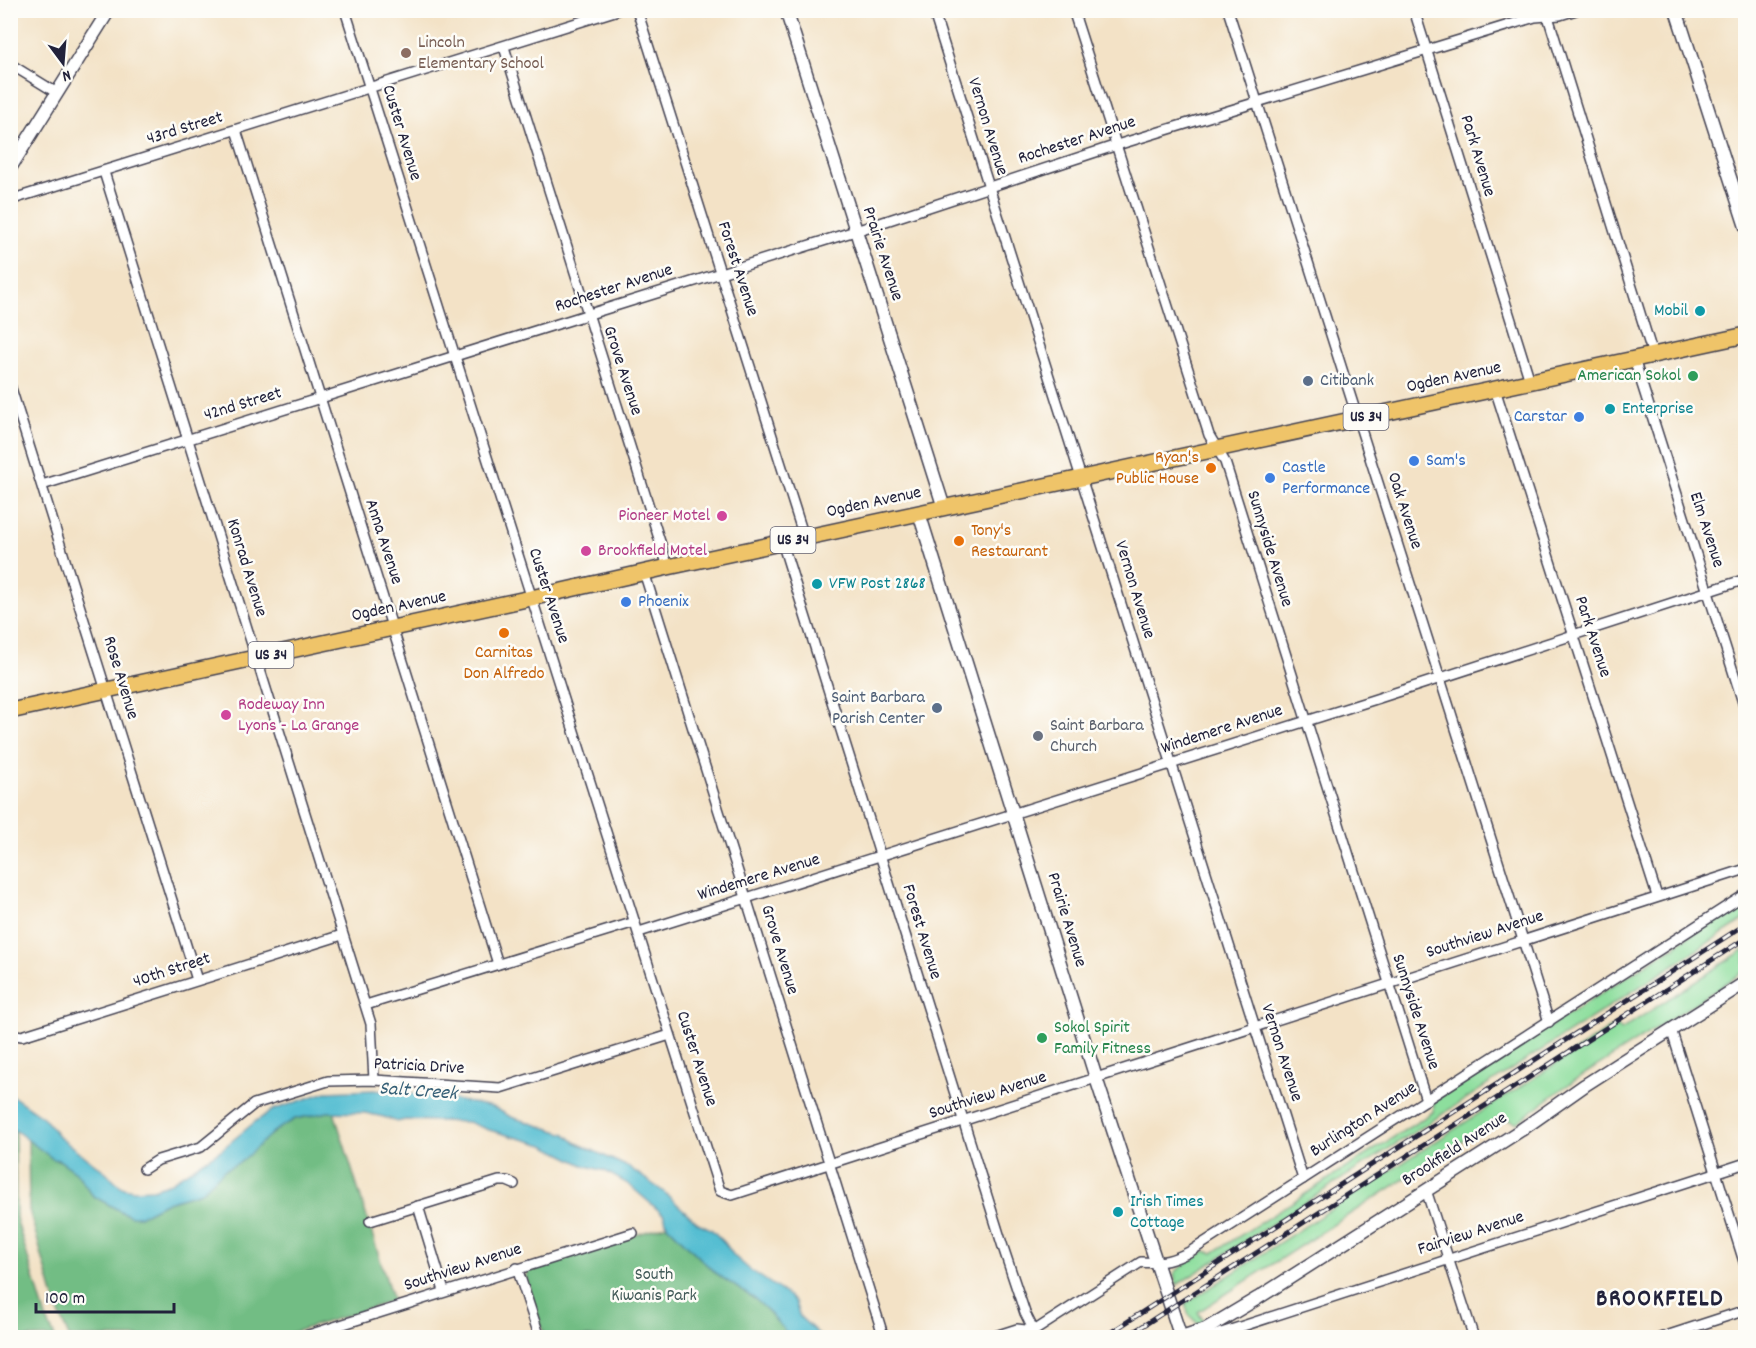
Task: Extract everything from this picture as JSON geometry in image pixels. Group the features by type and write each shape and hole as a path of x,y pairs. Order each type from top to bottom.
{"main road":[{"name":"Ogden Avenue","path":"10,711 804,537 1746,335"}],"street":[{"path":"10,168 109,10"},
{"name":"Custer Avenue","path":"345,10 453,357 639,932 720,1191"},
{"name":"43rd Street","path":"10,200 618,10"},
{"name":"Forest Avenue","path":"637,10 804,537"},
{"name":"Prairie Avenue","path":"786,10 944,508"},
{"name":"Vernon Avenue","path":"933,10 1303,1179"},
{"name":"Sunnyside Avenue","path":"1073,10 1209,435 1225,462 1426,1100"},
{"name":"Oak Avenue","path":"1228,10 1549,1022"},
{"name":"Park Avenue","path":"1414,10 1530,381"},
{"name":"Rochester Avenue","path":"453,357 856,231 1257,101 1546,13 1560,15 1576,10"},
{"path":"1676,10 1746,227"},
{"path":"1546,13 1653,355"},
{"name":"Grove Avenue","path":"504,47 668,567"},
{"path":"10,64 57,93"},
{"name":"Anna Avenue","path":"236,130 498,964"},
{"name":"Konrad Avenue","path":"104,172 342,935 366,1005 371,1024 374,1080"},
{"name":"42nd Street","path":"42,485 453,357"},
{"name":"Elm Avenue","path":"1634,359 1746,712"},
{"name":"Rose Avenue","path":"10,385 197,980"},
{"name":"Park Avenue","path":"1496,388 1657,896"},
{"name":"Prairie Avenue","path":"919,513 1178,1335"},
{"name":"Forest Avenue","path":"782,542 963,1122 1025,1313 1034,1331"},
{"name":"Grove Avenue","path":"644,572 884,1338"},
{"name":"Windemere Avenue","path":"639,932 1172,764 1746,579"},
{"name":"Southview Avenue","path":"720,1191 732,1195 1746,869"},
{"name":"Burlington Avenue","path":"989,1338 1017,1329 1034,1331 1141,1262 1156,1264 1172,1261 1191,1251 1746,894"},
{"path":"366,1005 635,922"},
{"name":"40th Street","path":"11,1035 22,1036 342,935"},
{"name":"Brookfield Avenue","path":"1178,1335 1202,1331 1258,1298 1521,1130 1568,1095 1746,981"},
{"path":"1671,1029 1746,1268"},
{"name":"Patricia Drive","path":"144,1169 158,1160 201,1147 254,1104 328,1081 374,1080 500,1088 670,1035"},
{"name":"Fairview Avenue","path":"1206,1338 1746,1163"},
{"path":"370,1221 499,1181 514,1184"},
{"path":"1426,1190 1474,1338"},
{"path":"418,1206 444,1291"},
{"name":"Southview Avenue","path":"302,1337 633,1233"},
{"path":"517,1268 540,1338"},
{"path":"1660,1338 1746,1310"}],"green space":[{"path":"1745,900 1745,919 1177,1285 1174,1275 1176,1271 1205,1251 1213,1253 1433,1112 1432,1102"},
{"path":"1745,949 1745,971 1563,1088 1516,1123 1500,1117 1198,1312 1204,1322 1199,1325 1189,1315 1185,1304 1617,1024 1621,1030"},
{"path":"334,1112 393,1301 278,1337 69,1337 57,1309 29,1210 28,1139 53,1159 59,1160 76,1172 93,1196 122,1212 140,1216 167,1202 201,1192 224,1170 242,1161 256,1146 283,1125 295,1119"},
{"path":"11,1127 15,1130 16,1218 46,1318 55,1337 11,1338"},
{"name":"South Kiwanis Park","path":"667,1225 715,1273 755,1299 790,1337 545,1337 526,1278 530,1268"}],"water":[{"name":"Salt Creek","path":"374,1090 435,1096 493,1107 511,1117 566,1134 575,1142 630,1168 664,1192 698,1223 711,1229 734,1256 749,1269 789,1296 795,1303 800,1317 822,1337 790,1337 755,1299 715,1273 667,1225 664,1215 628,1184 605,1171 583,1165 544,1145 468,1122 405,1120 397,1122 365,1113 328,1112 295,1119 273,1132 242,1161 224,1170 201,1192 167,1202 140,1216 131,1216 93,1196 76,1172 59,1160 53,1159 11,1127 11,1095 44,1118 59,1137 124,1188 153,1189 168,1184 221,1150 273,1110 326,1092"}],"railway":[{"path":"1102,1338 1746,924"},
{"path":"1124,1338 1746,938"}],"place":[{"name":"Lincoln Elementary School","path":"406,53"},
{"name":"Mobil","path":"1700,311"},
{"name":"American Sokol","path":"1693,376"},
{"name":"Citibank","path":"1308,381"},
{"name":"Enterprise","path":"1610,409"},
{"name":"Carstar","path":"1579,417"},
{"name":"Sam's","path":"1414,461"},
{"name":"Ryan's Public House","path":"1211,468"},
{"name":"Castle Performance","path":"1270,478"},
{"name":"Pioneer Motel","path":"722,516"},
{"name":"Tony's Restaurant","path":"959,541"},
{"name":"Brookfield Motel","path":"586,551"},
{"name":"VFW Post 2868","path":"817,584"},
{"name":"Phoenix","path":"626,602"},
{"name":"Carnitas Don Alfredo","path":"504,633"},
{"name":"Saint Barbara Parish Center","path":"937,708"},
{"name":"Rodeway Inn Lyons - La Grange","path":"226,715"},
{"name":"Saint Barbara Church","path":"1038,736"},
{"name":"Sokol Spirit Family Fitness","path":"1042,1038"},
{"name":"Irish Times Cottage","path":"1118,1212"}],"district":[{"name":"BROOKFIELD","path":"1660,1300"}]}
